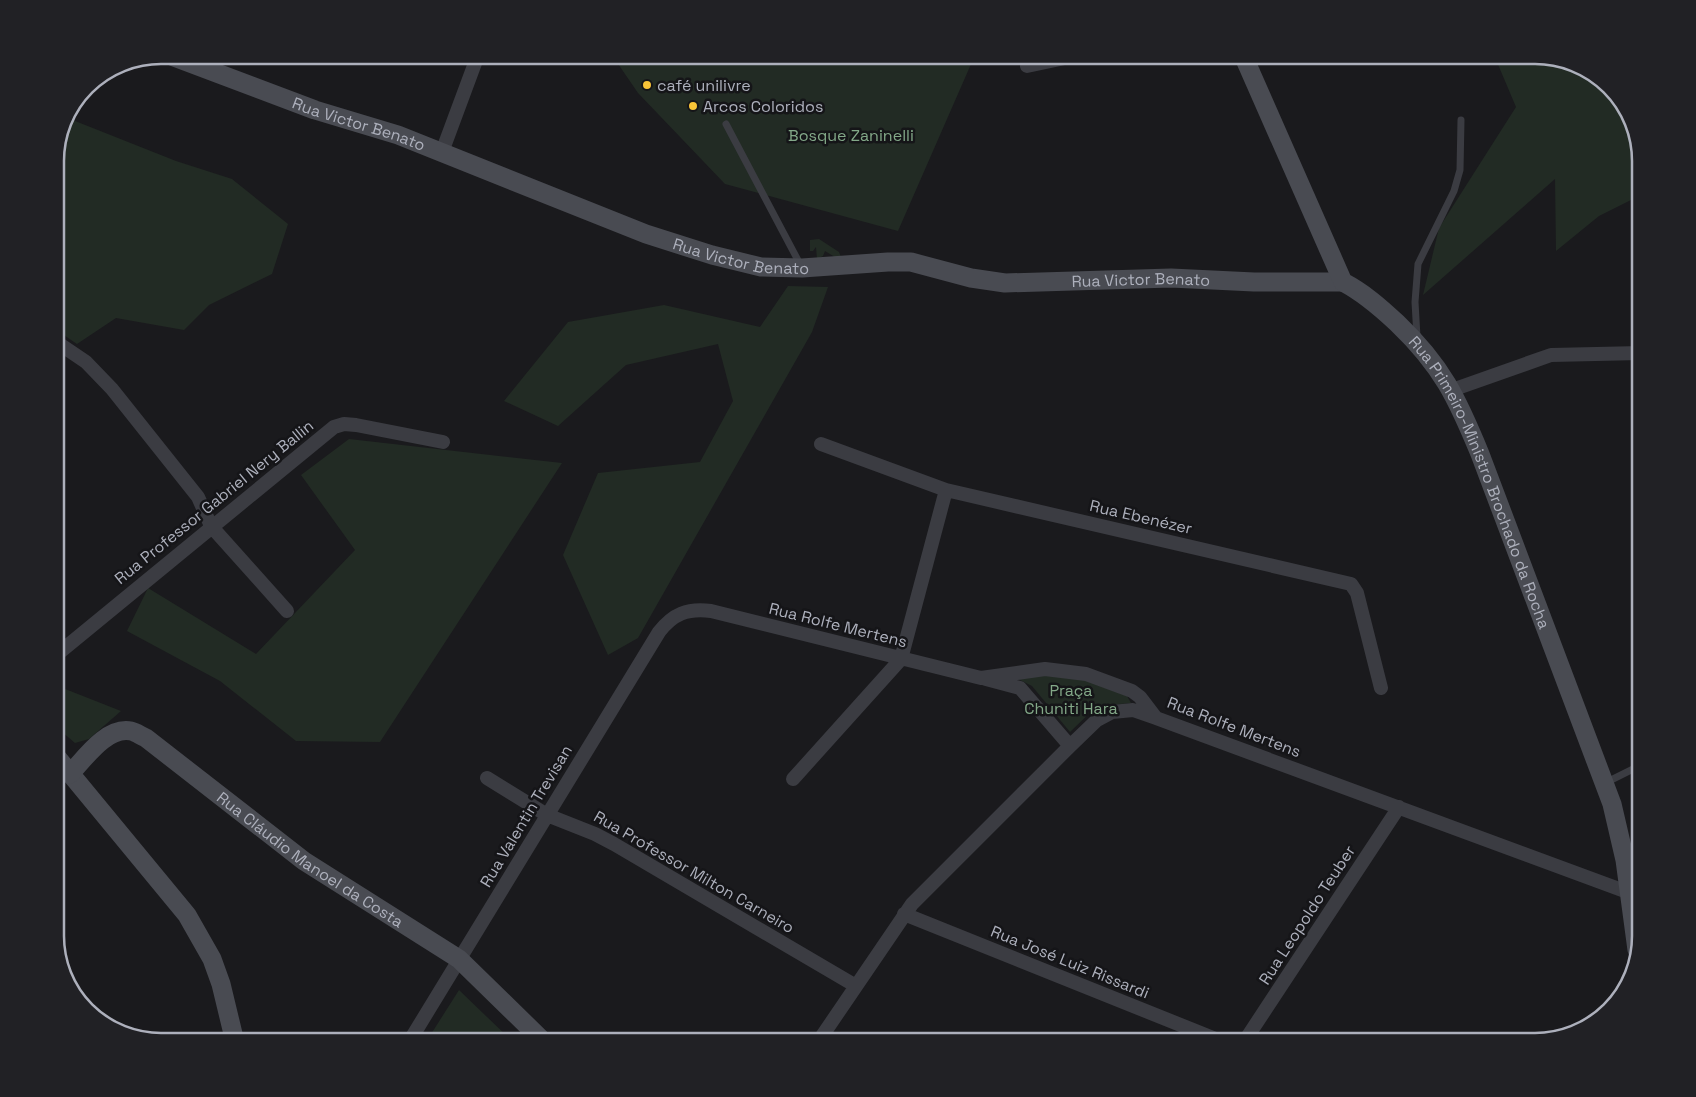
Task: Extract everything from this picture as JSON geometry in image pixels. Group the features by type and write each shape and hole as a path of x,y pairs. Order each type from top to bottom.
{"street":[{"name":"Rua Victor Benato","path":"193,64 315,110 398,135 582,210 682,246 761,267 802,268 911,262 971,278 1005,283 1171,278 1254,282 1343,282"},
{"path":"442,152 475,64"},
{"path":"1027,66 1036,64"},
{"path":"1247,64 1343,282"},
{"name":"Rua Primeiro-Ministro Brochado da Rocha","path":"1343,282 1371,299 1417,342 1435,364 1452,390 1480,454 1605,783 1632,877"},
{"path":"64,347 86,362 112,389 198,498 211,526 287,611"},
{"path":"1452,390 1551,355 1632,353"},
{"name":"Rua Professor Gabriel Nery Ballin","path":"64,648 334,427 344,424 356,425 443,442"},
{"name":"Rua Ebenézer","path":"821,444 946,490 1350,584 1357,593 1381,688"},
{"path":"792,780 901,658 946,490"},
{"name":"Rua Rolfe Mertens","path":"678,613 694,610 711,611 981,678 1045,669 1086,674 1132,691 1140,697 1156,718 1399,808 1632,890"},
{"name":"Rua Valentin Trevisan","path":"414,1033 658,632 678,613"},
{"path":"981,678 1020,688 1070,746"},
{"path":"824,1033 904,914 925,890 1097,720 1112,712 1133,710 1156,718"},
{"name":"Rua Cláudio Manoel da Costa","path":"70,774 106,738 117,732 131,731 146,738 304,861 460,958 535,1033"},
{"path":"64,767 169,891 196,930 212,959 221,984 233,1033"},
{"name":"Rua Professor Milton Carneiro","path":"487,778 547,816 595,834 614,844 856,986"},
{"name":"Rua Leopoldo Teuber","path":"1250,1033 1399,808"},
{"name":"Rua José Luiz Rissardi","path":"904,914 1201,1033"}],"lane":[{"path":"1417,342 1415,302 1418,264 1454,191 1460,170 1461,120"},
{"path":"726,124 802,268"},
{"path":"1605,783 1632,770"}],"green space":[{"name":"Bosque Zaninelli","path":"618,64 971,64 898,231 725,184 638,93"},
{"path":"1498,64 1542,64 1554,66 1566,69 1589,80 1604,92 1619,112 1625,124 1631,148 1632,200 1599,216 1556,251 1555,179 1423,295 1439,228 1516,107"},
{"path":"73,120 176,161 232,179 288,224 272,274 209,305 184,330 116,318 77,344 64,335 64,154 67,136"},
{"path":"819,239 839,252 843,262 825,251 823,256 817,259 816,247 813,251 810,251 810,240"},
{"path":"788,286 828,287 812,332 638,638 608,655 563,555 598,473 700,462 733,401 718,344 626,365 558,426 504,401 568,322 664,305 760,327"},
{"path":"349,439 562,463 380,742 296,741 220,681 127,631 148,588 256,654 355,550 301,475"},
{"name":"Praça Chuniti Hara","path":"1012,676 1077,677 1127,696 1131,703 1097,706 1070,732 1032,686"},
{"path":"64,689 121,711 89,739 75,743 64,734"},
{"path":"459,990 504,1033 432,1033"}],"place":[{"name":"café unilivre","path":"647,85"},
{"name":"Arcos Coloridos","path":"693,106"}]}
